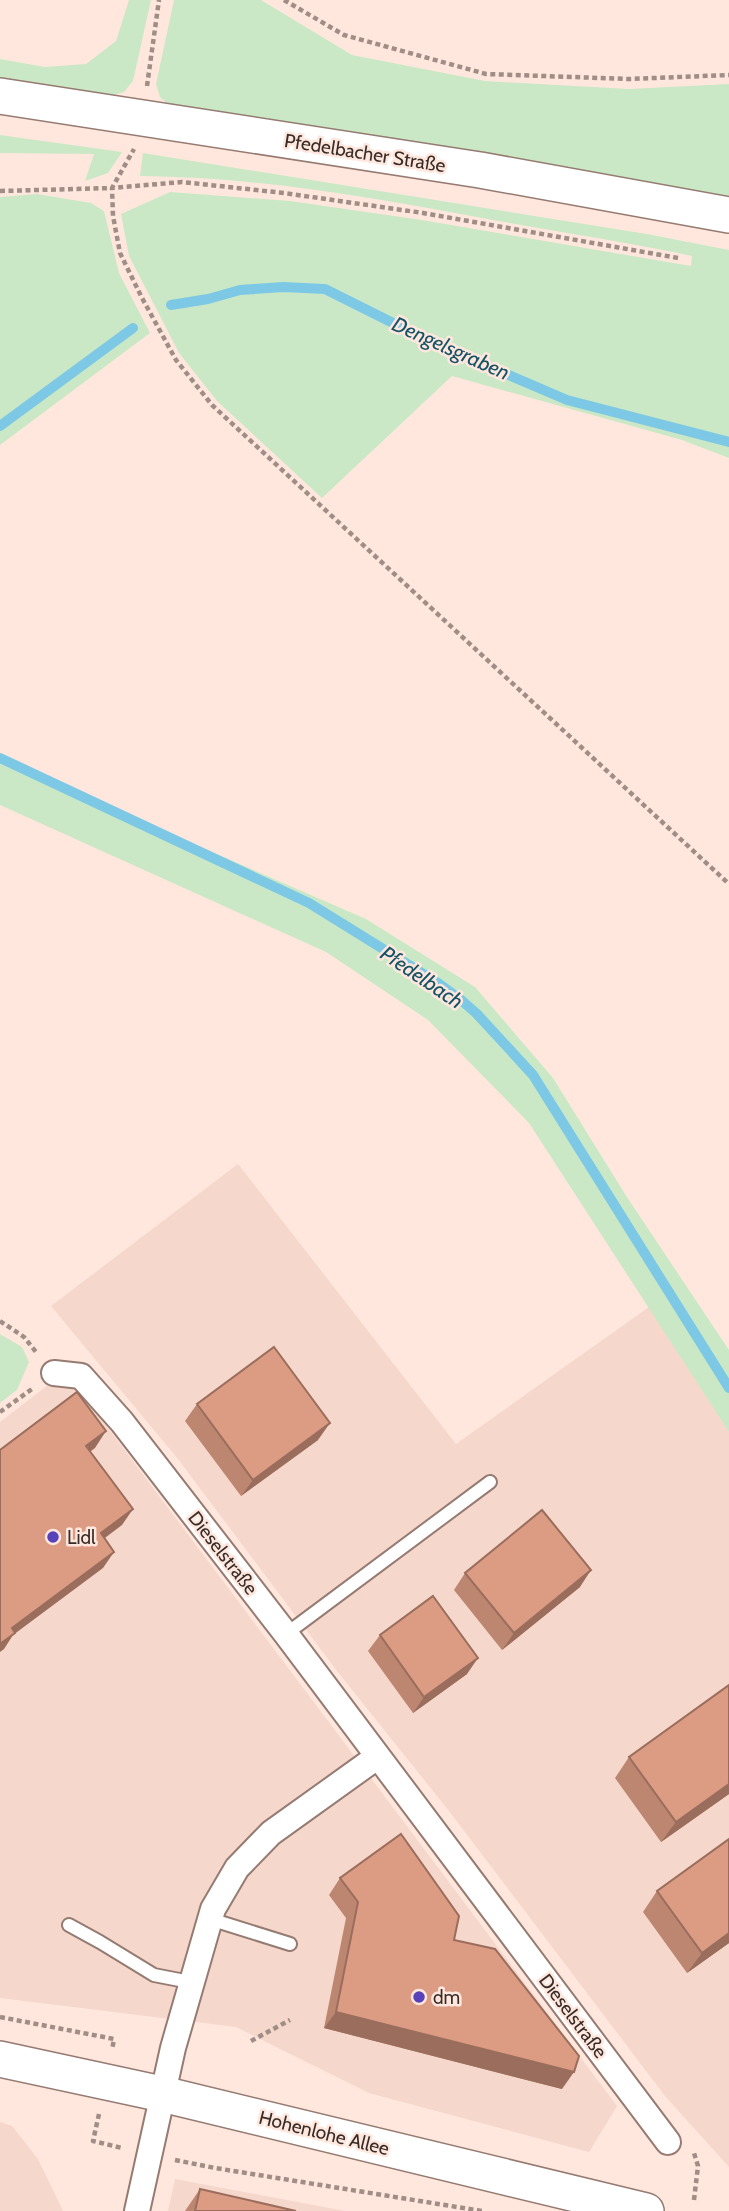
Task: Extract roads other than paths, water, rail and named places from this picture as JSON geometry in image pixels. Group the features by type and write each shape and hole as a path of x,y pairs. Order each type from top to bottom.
{"main road":[{"name":"Pfedelbacher Straße","path":"0,96 480,170 729,215"},
{"name":"Hohenlohe Allee","path":"0,2059 162,2094 646,2211"}],"street":[{"name":"Dieselstraße","path":"54,1373 81,1376 122,1422 286,1634 668,2141"},
{"path":"137,2211 190,1982 213,1909 237,1868 271,1833 377,1757"}],"lane":[{"path":"286,1634 490,1482"},
{"path":"210,1919 290,1944"},
{"path":"69,1925 153,1975 190,1982"}],"waterway":[{"name":"Dengelsgraben","path":"171,305 240,290 283,287 325,289 427,340 567,400 729,442"},
{"name":"Dengelsgraben","path":"0,426 133,328"},
{"name":"Pfedelbach","path":"0,758 309,903 460,999 533,1075 729,1388"}],"place":[{"name":"Lidl","path":"53,1537"},
{"name":"dm","path":"419,1997"}]}
